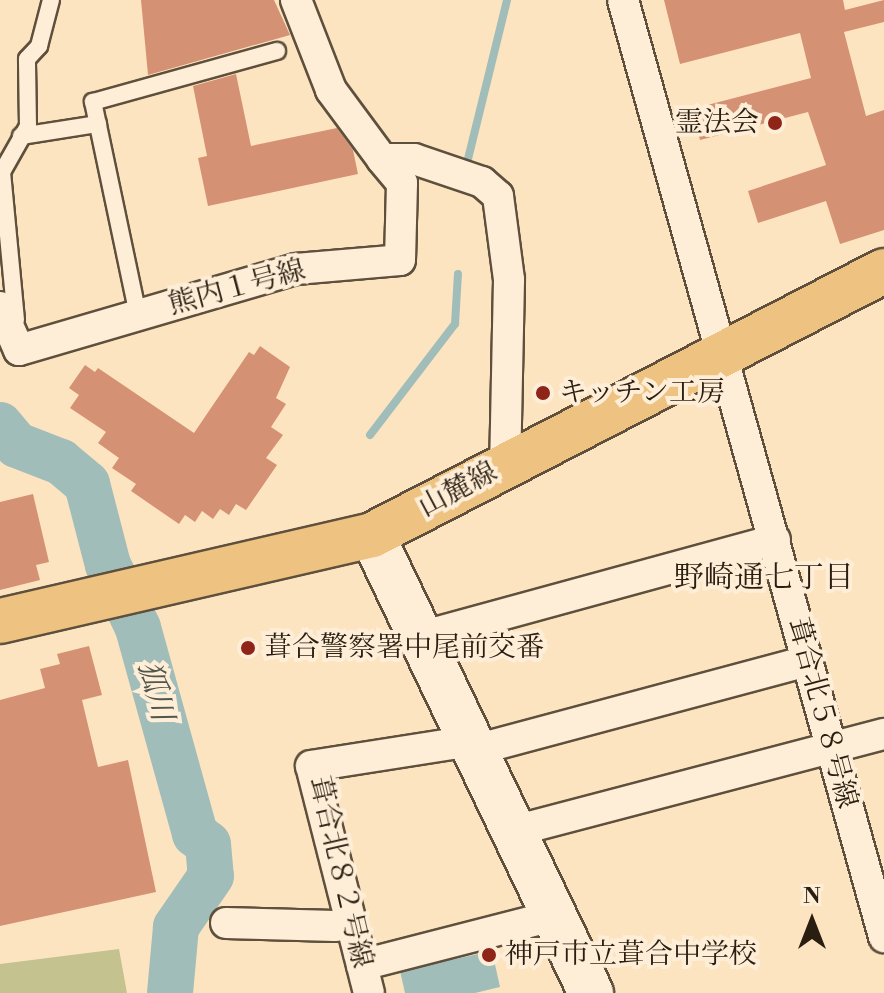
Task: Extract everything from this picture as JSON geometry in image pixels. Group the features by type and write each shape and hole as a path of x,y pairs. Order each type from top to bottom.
{"main road":[{"name":"山麓線","path":"0,621 372,535 722,351 884,271"}],"street":[{"path":"296,0 331,90 382,159 414,159 482,182 498,196 509,280 505,465"},
{"name":"葺合北５８号線","path":"623,0 884,937"},
{"name":"熊内１号線","path":"19,350 296,269 400,260 402,183 382,159"},
{"path":"0,307 19,350"},
{"path":"372,535 591,993"},
{"path":"420,637 775,540"},
{"path":"473,746 808,661"},
{"path":"514,831 884,734"},
{"name":"葺合北８２号線","path":"365,979 311,766 473,746"},
{"path":"365,979 553,916"},
{"path":"226,923 335,926 351,922"}],"lane":[{"path":"19,350 2,172 28,126 27,59 39,46 51,0"},
{"path":"138,315 93,102 277,51"},
{"path":"21,136 98,124"}],"shaded area":[{"path":"119,949 127,993 0,993 0,964"}],"water":[{"path":"492,951 500,987 475,993 405,993 400,971"}],"building":[{"path":"141,0 274,0 290,35 148,75"},
{"path":"664,0 843,0 845,10 884,0 884,22 844,32 866,116 884,110 884,230 840,244 826,201 758,223 748,191 826,165 808,112 700,140 692,109 811,78 800,33 680,64"},
{"path":"236,74 251,146 337,128 353,150 358,174 208,206 198,158 207,156 193,86"},
{"path":"260,346 290,367 276,398 286,404 271,427 283,435 266,458 277,465 246,510 236,504 229,515 220,509 213,519 202,511 195,522 185,515 179,524 131,491 136,484 112,468 119,458 98,443 106,432 70,408 79,395 69,388 85,365 95,372 98,368 194,433 249,352 254,355"},
{"path":"33,494 49,562 36,565 40,580 0,590 0,502"},
{"path":"89,646 102,695 82,700 98,767 128,760 156,892 0,926 0,700 45,688 40,669 60,664 57,654"}],"waterway":[{"path":"468,159 507,0"},
{"path":"370,435 455,324 458,274"},
{"name":"狐川","path":"0,425 17,445 61,462 87,484 108,565 138,628 195,834 208,844 211,876 176,927 170,993"}],"place":[{"name":"霊法会","path":"775,123"},
{"name":"キッチン工房","path":"543,393"},
{"name":"葺合警察署中尾前交番","path":"248,648"},
{"name":"神戸市立葺合中学校","path":"489,955"}],"district":[{"name":"野崎通七丁目","path":"764,578"}]}
